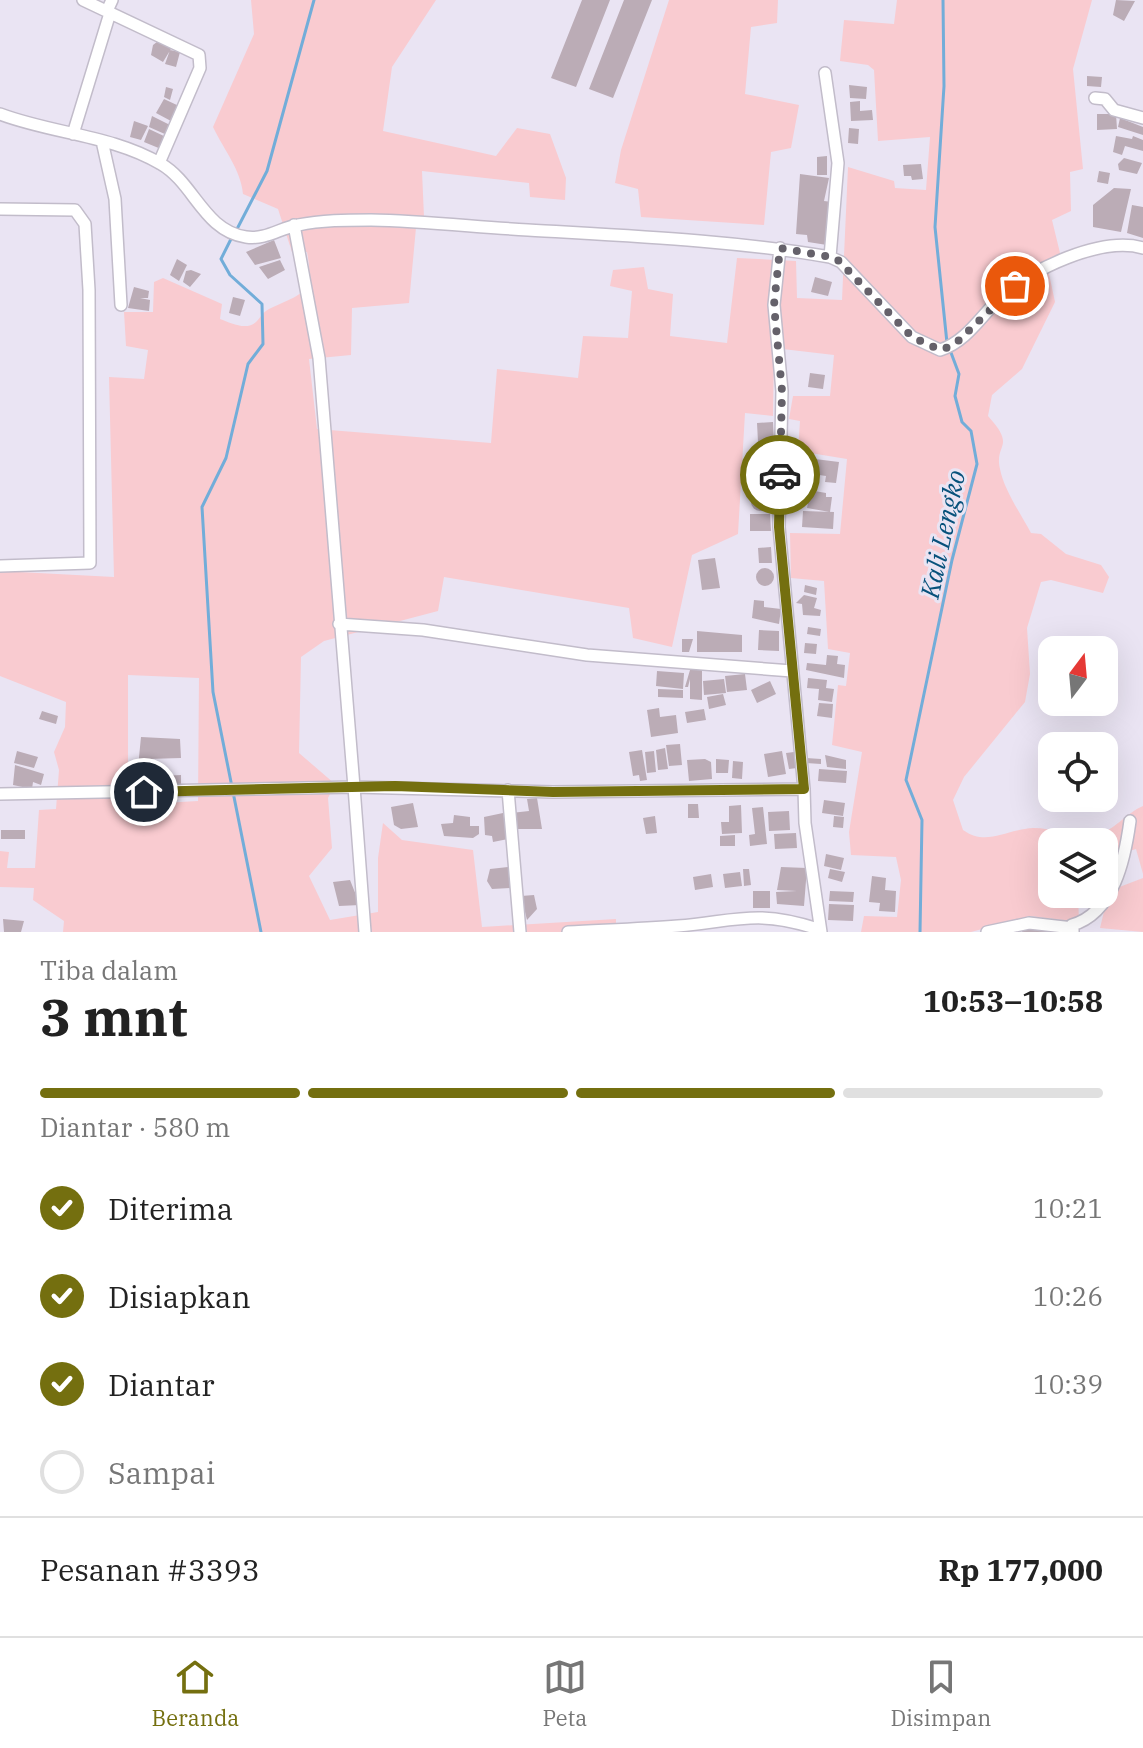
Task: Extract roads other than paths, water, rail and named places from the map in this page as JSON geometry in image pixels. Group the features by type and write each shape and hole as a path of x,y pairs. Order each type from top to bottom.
{"street":[{"path":"83,0 110,8 199,55 200,68 159,163"},
{"path":"73,134 110,8"},
{"path":"825,73 838,163 830,257"},
{"path":"1095,98 1105,99 1114,110 1143,118"},
{"path":"0,114 102,141 159,163 185,184 202,212 242,237 268,236 294,225 335,221 437,221 780,248 830,257 841,262 912,337 940,350 954,345 1002,296 1028,276 1094,250 1117,245 1143,248"},
{"path":"102,141 115,199 121,305"},
{"path":"0,209 75,210 85,224 89,290 90,563 0,566"},
{"path":"294,225 319,358 365,932"},
{"path":"568,932 682,926 742,916 783,919 819,930 779,527 782,391 774,305 780,248"},
{"path":"339,624 423,630 587,655 792,671"},
{"path":"0,794 205,791 259,787 804,789"},
{"path":"508,790 520,932"},
{"path":"987,932 1029,923 1073,930 1072,925 1088,918 1114,885 1121,868 1130,821"}],"waterway":[{"path":"236,231 267,171 314,0"},
{"name":"Kali Lengko","path":"943,0 944,86 935,227 947,343"},
{"path":"232,237 221,259 230,275 262,304 263,344 248,364 226,458 202,507 213,692 261,932"},
{"name":"Kali Lengko","path":"920,932 922,820 906,780 952,560 977,464 971,431 962,422 955,396 959,374 950,350"}]}
